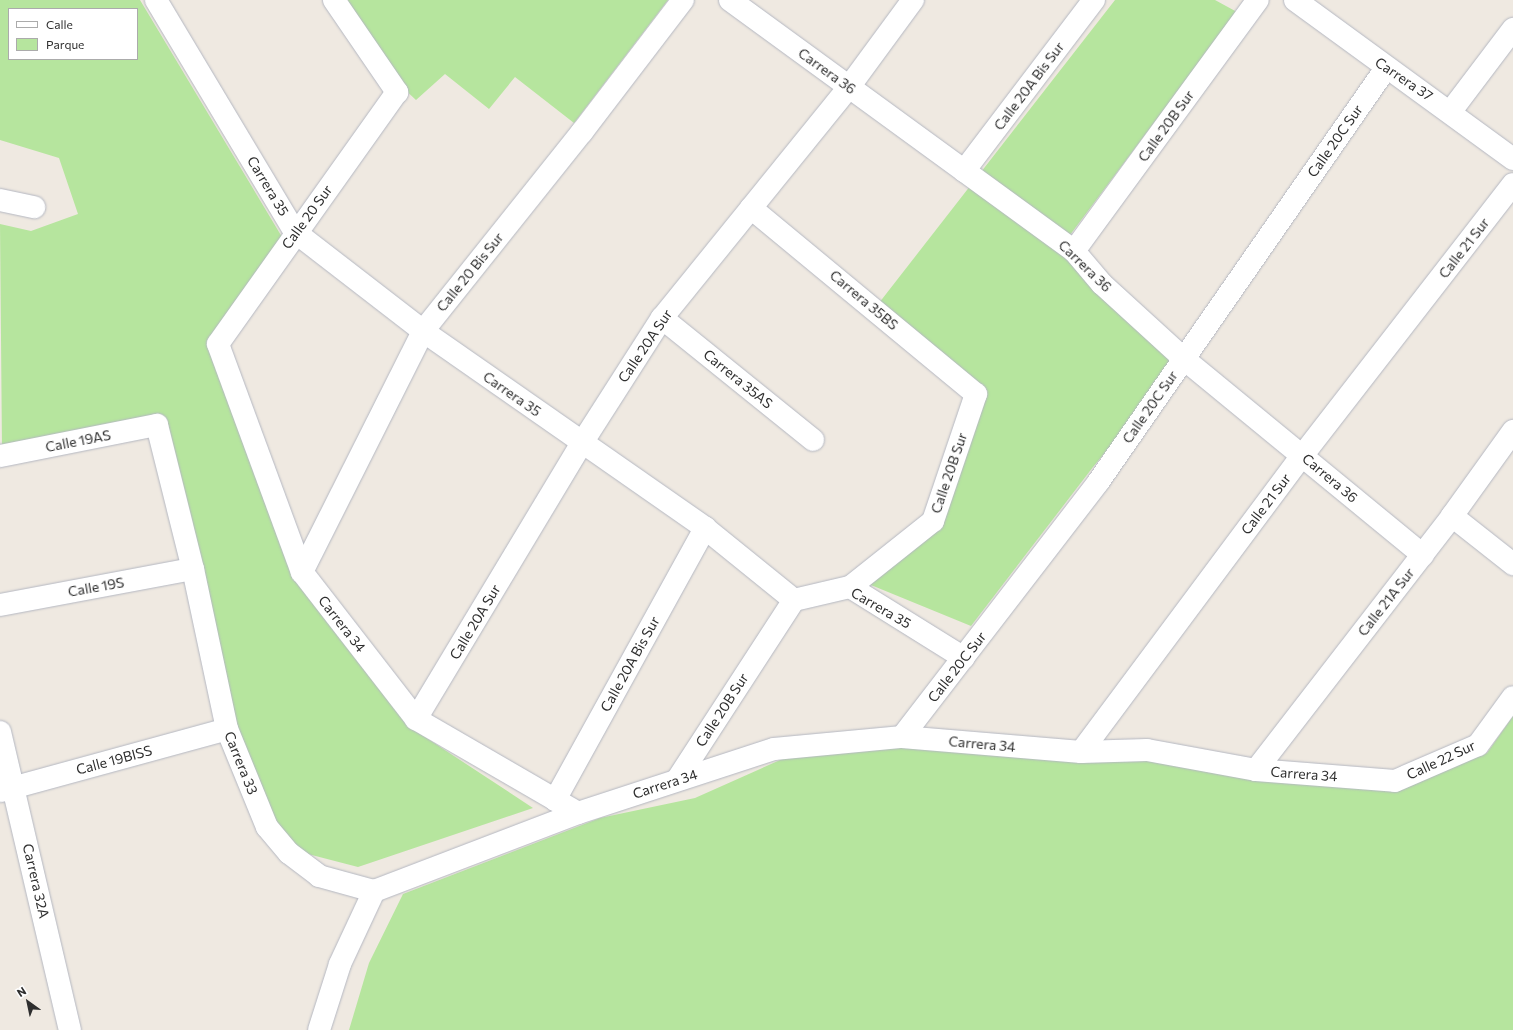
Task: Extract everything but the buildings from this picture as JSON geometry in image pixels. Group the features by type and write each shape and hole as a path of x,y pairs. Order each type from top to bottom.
{"street":[{"name":"Carrera 35","path":"156,0 295,232 423,331 705,528 794,600 850,587 964,658"},
{"name":"Calle 20 Sur","path":"218,344 295,232 397,92 334,0"},
{"name":"Calle 20 Bis Sur","path":"302,572 423,331 582,132 683,0"},
{"name":"Carrera 36","path":"730,0 1074,252 1102,284 1184,359 1423,555"},
{"name":"Calle 20A Sur","path":"416,719 582,443 662,318 849,87 913,0"},
{"name":"Calle 20A Bis Sur","path":"964,171 1094,0"},
{"name":"Calle 20B Sur","path":"1074,252 1258,0"},
{"name":"Carrera 37","path":"1295,0 1386,68 1451,111 1513,159"},
{"path":"1451,111 1513,30"},
{"name":"Calle 20C Sur","path":"902,737 1099,481 1386,68"},
{"name":"Calle 21 Sur","path":"1081,752 1302,456 1513,184"},
{"path":"0,200 34,207"},
{"name":"Carrera 35BS","path":"751,208 976,394"},
{"name":"Carrera 35AS","path":"662,318 813,440"},
{"name":"Carrera 34","path":"218,344 302,572 416,719 578,814"},
{"name":"Calle 20B Sur","path":"850,587 933,521 976,394"},
{"name":"Calle 19AS","path":"0,456 157,425"},
{"name":"Carrera 33","path":"157,425 193,569 227,729 267,827 289,853 319,876 374,892"},
{"name":"Calle 21A Sur","path":"1256,770 1423,555 1513,432"},
{"path":"1452,516 1513,564"},
{"name":"Calle 20A Bis Sur","path":"555,800 705,528"},
{"name":"Calle 19S","path":"0,605 193,569"},
{"name":"Calle 20B Sur","path":"676,780 794,600"},
{"name":"Calle 22 Sur","path":"1395,781 1478,745 1513,697"},
{"name":"Calle 19BISS","path":"7,789 227,729"},
{"name":"Carrera 32A","path":"0,732 7,789 70,1030"},
{"name":"Carrera 34","path":"374,892 578,814 676,780 774,749 902,737 1081,752 1147,750 1256,770 1395,781"},
{"path":"319,1030 340,964 374,892"}],"green space":[{"path":"0,0 140,0 282,237 209,343 289,562 416,731 533,808 358,867 304,853 276,830 231,729 161,420 2,450 0,224 31,231 78,214 59,158 0,140"},
{"path":"342,0 668,0 574,123 515,77 489,109 445,74 416,100 401,86"},
{"path":"1115,0 1215,0 1237,12 1058,251 1177,367 1093,467 971,626 866,583 943,522 983,389 879,303"},
{"path":"1513,716 1513,1030 349,1030 369,963 403,894 600,818 695,798 789,756 913,744 1150,757 1390,787 1487,753"}]}
